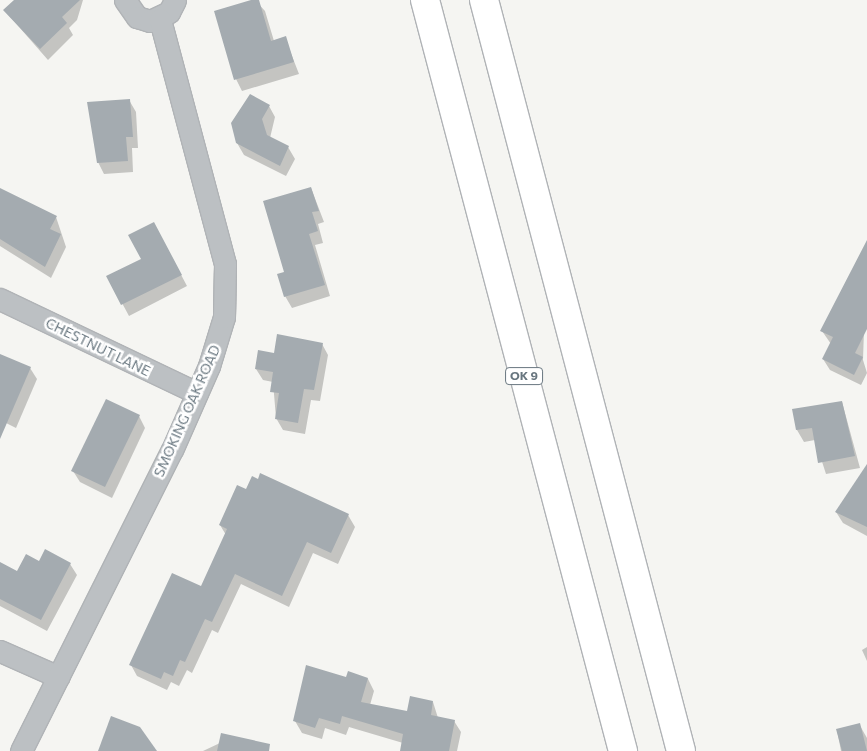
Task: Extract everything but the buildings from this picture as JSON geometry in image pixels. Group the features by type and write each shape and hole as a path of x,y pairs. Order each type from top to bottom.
{"highway":[{"name":"OK 9","path":"425,0 623,751"},
{"path":"484,0 680,751"}],"street":[{"path":"125,0 137,18 160,19 175,0"},
{"name":"SMOKING OAK ROAD","path":"21,751 59,677 196,393 224,317 225,264 160,19"},
{"name":"CHESTNUT LANE","path":"0,299 196,393"},
{"path":"0,651 59,677"}]}
